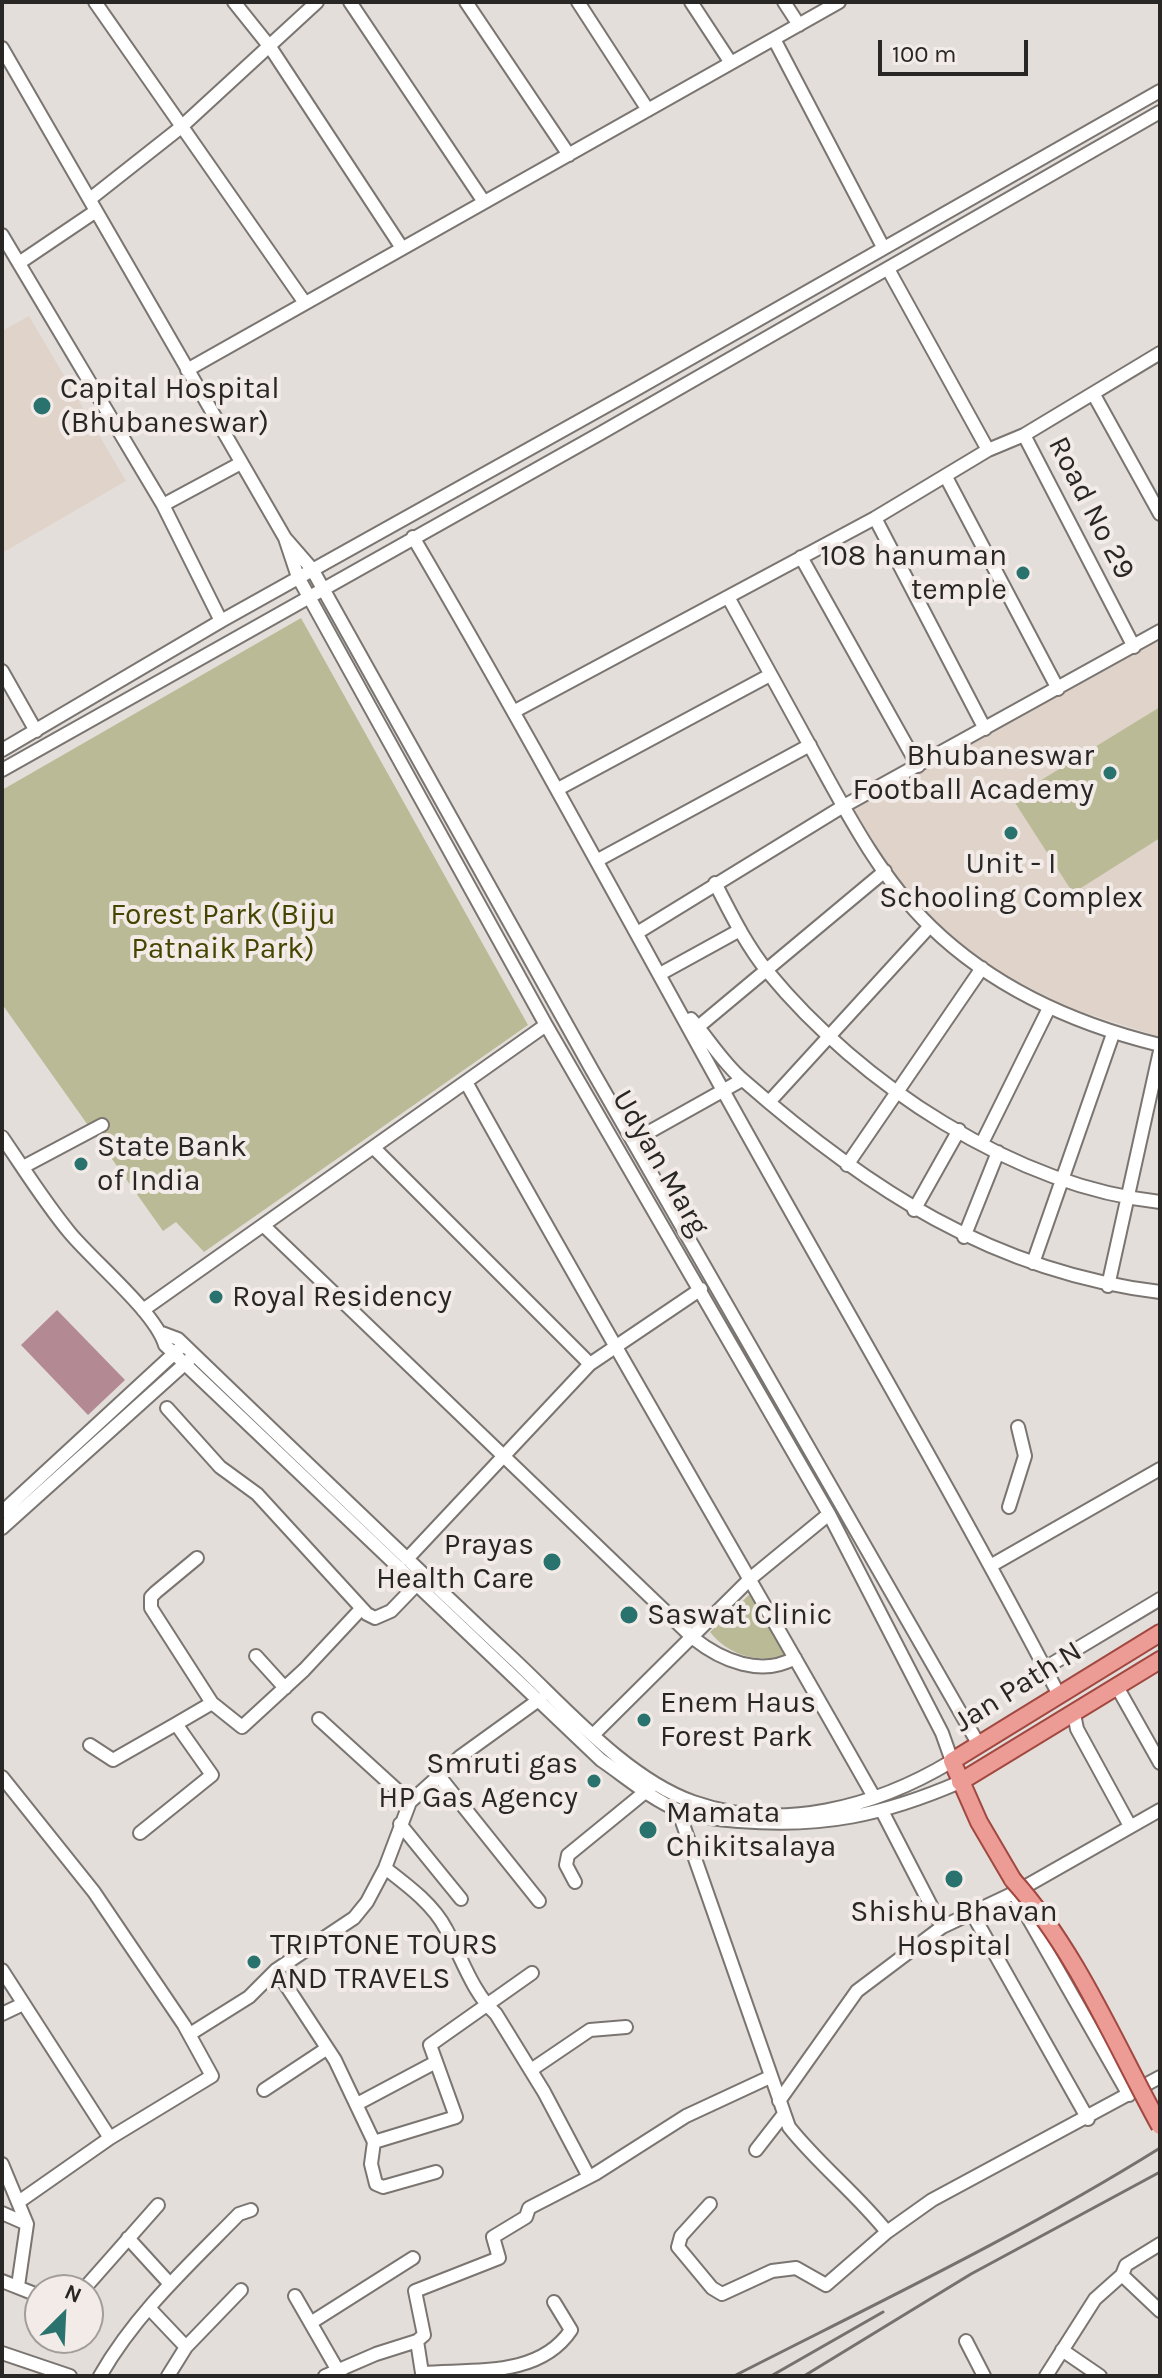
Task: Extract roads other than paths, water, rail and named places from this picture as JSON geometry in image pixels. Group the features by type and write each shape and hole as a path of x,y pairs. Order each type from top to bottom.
{"main road":[{"name":"Jan Path N","path":"952,1761 1160,1633"},
{"path":"960,1782 1160,1660"},
{"name":"Udyan Marg","path":"979,1745 990,1764"},
{"name":"Udyan Marg","path":"952,1761 979,1822 1014,1886 1035,1904 1058,1941 1160,2126"}],"street":[{"path":"95,2 305,303"},
{"path":"234,2 270,47 402,248"},
{"path":"19,263 93,205 317,2"},
{"path":"350,2 484,202"},
{"path":"466,2 569,155"},
{"path":"578,2 648,110"},
{"path":"691,2 731,63"},
{"path":"784,2 799,25"},
{"path":"187,370 839,2"},
{"path":"774,39 883,247"},
{"path":"2,48 285,538"},
{"path":"2,750 312,569 633,391 1160,91"},
{"path":"2,770 310,598 1160,112"},
{"path":"2,235 163,505 221,621"},
{"path":"888,269 988,450"},
{"path":"515,711 875,518 988,450 1024,435 1156,357"},
{"path":"1094,395 1160,514"},
{"name":"Road No 29","path":"1024,435 1134,647"},
{"path":"163,505 241,463"},
{"path":"946,477 1058,689"},
{"path":"875,518 985,729"},
{"path":"413,537 515,711 724,1092 992,1565 1058,1693"},
{"name":"Udyan Marg","path":"285,538 312,569 540,978 979,1745"},
{"name":"Udyan Marg","path":"285,538 298,577 546,1025 829,1514 942,1733 952,1761"},
{"path":"801,557 918,766"},
{"path":"728,597 842,807 885,871 930,926 982,968 1049,1008 1113,1034 1160,1048 1130,1199 1108,1286"},
{"path":"637,933 842,807 1160,631"},
{"path":"2,671 36,731"},
{"path":"558,789 770,675"},
{"path":"598,860 810,745"},
{"path":"698,1027 885,871"},
{"path":"715,883 767,971 828,1038 898,1092 998,1152 1064,1181 1130,1199 1160,1202"},
{"path":"770,1101 930,926"},
{"path":"660,974 740,930"},
{"path":"847,1165 982,968"},
{"path":"525,987 540,978"},
{"path":"676,1002 742,1080 847,1165 914,1210 964,1237 1033,1263 1108,1286 1160,1292"},
{"path":"982,1143 1049,1008"},
{"path":"143,1310 375,1149 546,1025"},
{"path":"1033,1263 1113,1034"},
{"path":"633,1141 742,1080"},
{"path":"466,1082 613,1348 751,1578 874,1797"},
{"path":"23,1167 102,1125"},
{"path":"914,1210 959,1130"},
{"path":"2,1137 68,1231 162,1333 678,1810 731,1820 809,1825 882,1811 922,1799 960,1782"},
{"path":"375,1149 590,1364"},
{"path":"964,1237 998,1152"},
{"path":"263,1225 693,1638 725,1658 747,1665 771,1668 795,1658"},
{"path":"407,1559 590,1364 701,1289"},
{"path":"2,1528 21,1503 179,1349"},
{"path":"2,1512 21,1503 190,1359"},
{"path":"190,1359 601,1760 650,1787"},
{"path":"167,1408 220,1467 257,1494 361,1609 380,1617 391,1611 418,1583"},
{"path":"1009,1507 1025,1456 1018,1427"},
{"path":"992,1565 1160,1469"},
{"path":"594,1734 751,1578 829,1514"},
{"path":"197,1558 156,1592 150,1603 212,1703 242,1727 285,1688 361,1609"},
{"path":"1045,1668 1160,1599"},
{"path":"256,1656 285,1688"},
{"path":"1116,1685 1160,1763"},
{"path":"190,2034 249,1997 276,1970 354,1918 367,1902 385,1868 410,1802 461,1756 540,1699"},
{"path":"90,1745 113,1760 212,1703"},
{"path":"1074,1714 1077,1729 1130,1826"},
{"path":"319,1719 410,1802"},
{"path":"140,1833 212,1775 176,1724"},
{"name":"Jan Path N","path":"650,1787 696,1803 768,1814 809,1815 905,1787 952,1761"},
{"path":"439,1776 539,1901"},
{"path":"2,1777 87,1884 190,2034 212,2076 110,2138 20,2201"},
{"path":"575,1882 566,1865 568,1855 650,1787"},
{"path":"678,1810 789,2127 810,2154 866,2205 887,2232"},
{"path":"779,2101 857,1991 942,1927 973,1915 1014,1886 1160,1810"},
{"path":"882,1811 942,1927"},
{"path":"400,1824 461,1899"},
{"path":"385,1868 433,1910 485,2004 496,2014 531,2070 589,2177"},
{"path":"1014,1886 1129,2095"},
{"path":"973,1915 1088,2119"},
{"path":"2,1970 110,2138"},
{"path":"276,1970 357,2104 374,2142 371,2164 376,2184 383,2187 436,2172"},
{"path":"374,2142 456,2117 430,2045 532,1973"},
{"path":"2,2014 23,2004"},
{"path":"531,2070 590,2030 626,2027"},
{"path":"264,2090 326,2049"},
{"path":"357,2104 436,2062"},
{"path":"325,2376 340,2373 417,2341 424,2335 415,2291 499,2258 493,2237 526,2217 529,2208 589,2177 686,2116 770,2077"},
{"path":"710,2204 681,2236 678,2247 712,2288 722,2294 772,2271 796,2268 826,2285 887,2232 932,2200 1088,2119 1160,2077"},
{"path":"756,2150 784,2114"},
{"path":"2,2164 27,2224 18,2286"},
{"path":"97,2274 158,2205"},
{"path":"100,2376 123,2336 170,2284 239,2214 251,2210"},
{"path":"2,2213 27,2224"},
{"path":"128,2238 170,2284"},
{"path":"1046,2376 1095,2299 1122,2275 1126,2265 1160,2244"},
{"path":"312,2322 413,2258"},
{"path":"1122,2275 1160,2311"},
{"path":"2,2281 24,2289"},
{"path":"168,2376 186,2347 241,2290"},
{"path":"295,2296 340,2373"},
{"path":"417,2341 422,2375 462,2370 506,2372 543,2356 563,2342 571,2330 554,2302"},
{"path":"149,2308 186,2347"},
{"path":"966,2341 983,2376"},
{"path":"1062,2350 1100,2376"},
{"path":"2,2353 70,2376"}],"railway":[{"path":"734,2376 1003,2238 1160,2148"},
{"path":"804,2376 971,2274 1160,2172"},
{"path":"771,2376 883,2312"}],"place":[{"name":"Capital Hospital (Bhubaneswar)","path":"42,406"},
{"name":"108 hanuman temple","path":"1023,573"},
{"name":"Bhubaneswar Football Academy","path":"1110,773"},
{"name":"Unit - I Schooling Complex","path":"1011,833"},
{"name":"State Bank of India","path":"81,1164"},
{"name":"Royal Residency","path":"216,1297"},
{"name":"Prayas Health Care","path":"552,1562"},
{"name":"Saswat Clinic","path":"629,1615"},
{"name":"Enem Haus Forest Park","path":"644,1720"},
{"name":"Smruti gas HP Gas Agency","path":"594,1781"},
{"name":"Mamata Chikitsalaya","path":"648,1830"},
{"name":"Shishu Bhavan Hospital","path":"954,1879"},
{"name":"TRIPTONE TOURS AND TRAVELS","path":"254,1962"}],"park label":[{"name":"Forest Park (Biju Patnaik Park)","path":"223,932"}]}
